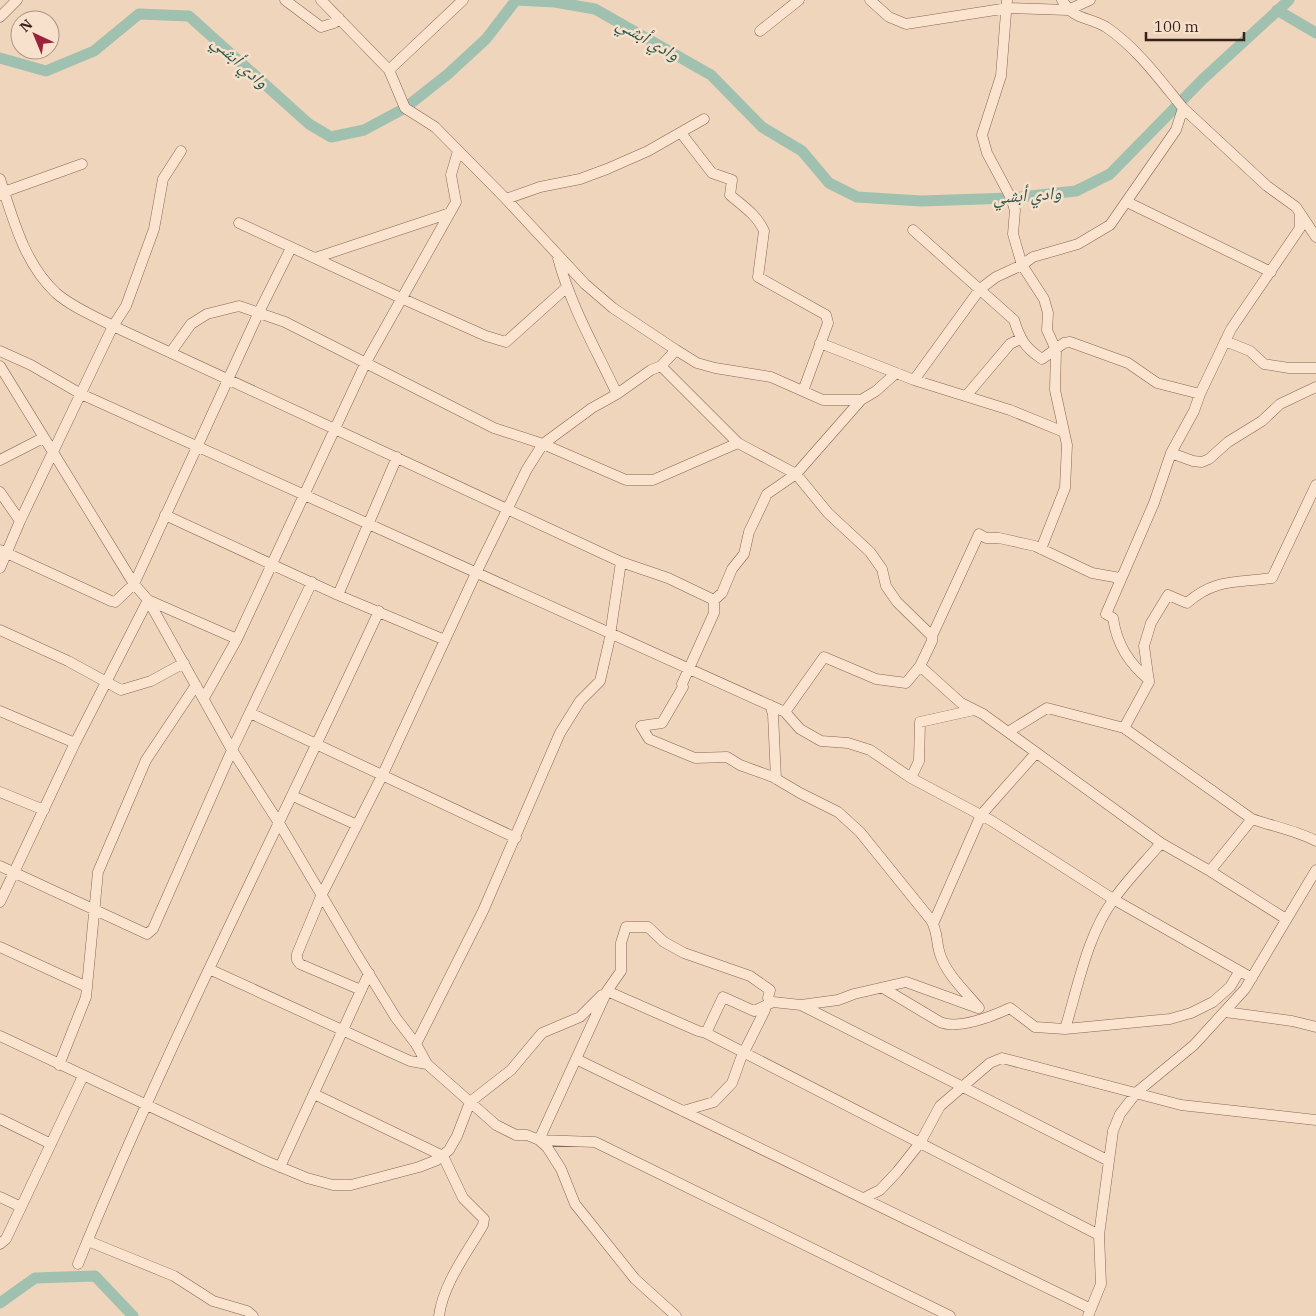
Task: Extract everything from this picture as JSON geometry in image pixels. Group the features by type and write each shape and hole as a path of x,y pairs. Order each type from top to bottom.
{"street":[{"path":"0,17 17,0"},
{"path":"285,0 321,27 334,23 339,18"},
{"path":"321,0 389,70 405,108 435,127 506,199 584,284 613,308 697,363 771,377 823,400 861,400"},
{"path":"389,70 463,0"},
{"path":"760,30 800,0"},
{"path":"870,0 890,16 906,24 1008,4 1068,10 1084,20 1105,27 1146,63 1194,120 1300,213 1316,237"},
{"path":"1062,0 1068,10"},
{"path":"1068,10 1090,0"},
{"path":"1008,4 1001,76 982,135 987,154 1002,179 1015,210 1013,234 1022,265 1044,299 1048,313 1046,330 1056,350 1054,390 1067,445 1065,488 1041,549"},
{"path":"914,380 980,289 996,277 1022,265 1033,257 1078,244 1110,225 1176,130 1183,108"},
{"path":"506,199 540,187 580,179 648,151 704,118"},
{"path":"681,133 712,173 732,180 730,195 748,208 762,225 764,231 758,277 826,315 828,324 803,391"},
{"path":"0,568 3,551 20,520 113,326 126,306 154,230 163,179 181,151"},
{"path":"204,698 238,639 303,494 337,429 366,362 456,202 451,174 458,151"},
{"path":"2,194 82,164"},
{"path":"0,179 2,194 20,242 49,285 69,302 113,326 508,510 621,562 668,578 714,600"},
{"path":"1127,202 1271,272"},
{"path":"315,258 450,213"},
{"path":"1149,680 1129,662 1115,632 1113,618 1106,614 1154,503 1171,453 1194,411 1225,340 1263,280 1271,272 1300,228 1300,213"},
{"path":"239,223 402,298 506,342 566,288"},
{"path":"913,230 1014,320 1020,339 1027,349 1042,359 1064,343 1070,342 1128,363 1157,383 1200,394"},
{"path":"3,551 111,601 119,598 134,584 164,515 291,248"},
{"path":"558,257 566,288 592,347 601,360 617,394"},
{"path":"171,352 192,324 207,314 239,306 285,322 494,428 543,444 626,480 653,480 738,443"},
{"path":"966,396 1010,344 1020,339"},
{"path":"1225,340 1250,351 1264,364 1289,368 1316,368"},
{"path":"820,343 884,366 914,380 1010,410 1064,432"},
{"path":"361,990 300,964 297,960 297,954 322,894 382,776 476,573 527,469 543,444 592,408 617,394 651,370 661,366 676,350"},
{"path":"0,351 30,365 81,394 476,573 610,631 690,670 785,712 800,728 821,741 848,744 870,750 911,778 981,815 1113,900 1252,978"},
{"path":"0,366 134,584 148,600 232,750 279,823 396,1018 416,1044 427,1064 508,1132 539,1140 595,1142 950,1316"},
{"path":"661,366 738,443 796,474 828,514 870,552 882,569 886,586 897,602 932,636"},
{"path":"896,373 876,391 861,400 796,474 767,494 749,532 744,554 732,569 722,593 714,600 714,613 673,708 662,723 641,726 649,739 696,758 727,756 740,765 776,778 848,819 933,924 940,955 946,966 979,1008 990,1017"},
{"path":"1171,453 1194,461 1202,462 1209,459 1228,442 1262,421 1280,404 1316,387"},
{"path":"0,460 43,438"},
{"path":"338,595 397,457"},
{"path":"1124,728 1147,688 1149,680 1144,646 1146,636 1151,623 1168,595 1186,603 1200,591 1218,584 1272,578 1316,485"},
{"path":"0,492 20,520"},
{"path":"164,515 338,595 445,640"},
{"path":"785,712 824,657 876,679 906,683 920,666 979,534 986,538 999,538 1041,549 1092,573 1120,578"},
{"path":"416,1044 483,911 560,732 580,701 600,681 621,562"},
{"path":"0,866 94,908 142,933 147,934 153,929 232,750 312,582"},
{"path":"148,600 238,639"},
{"path":"0,902 75,743 148,600"},
{"path":"78,1264 147,1104 209,969 317,746 379,611"},
{"path":"0,630 108,681 121,690 135,687 166,674 184,663"},
{"path":"920,666 961,703 1008,732 1161,843 1210,871 1286,919"},
{"path":"59,1065 83,1007 87,986 98,872 138,777 151,753 196,685"},
{"path":"770,705 773,714 776,778"},
{"path":"1008,732 1047,708 1124,728 1252,819 1295,834 1305,835 1316,841"},
{"path":"911,778 919,761 920,722 974,710"},
{"path":"0,711 75,743"},
{"path":"250,713 516,838"},
{"path":"933,924 981,815 1036,753"},
{"path":"0,792 44,810"},
{"path":"293,796 356,825"},
{"path":"1210,871 1252,819"},
{"path":"1065,1029 1091,945 1113,900 1161,843"},
{"path":"576,1058 864,1198 1089,1312 1101,1284 1099,1235 1113,1131 1120,1114 1136,1092 1194,1045 1245,989 1316,870"},
{"path":"539,1140 607,991 621,971 621,943 626,928 648,927 664,942 684,954 750,976 770,990 768,998"},
{"path":"0,947 87,986"},
{"path":"209,969 410,1061 427,1064"},
{"path":"883,988 950,1026 990,1017 1010,1008 1035,1027 1065,1029 1170,1019 1191,1013 1221,997 1239,972"},
{"path":"280,1167 369,973"},
{"path":"706,1033 723,997 754,1012 773,1002 801,1005 838,1000 854,994 911,982 979,1008"},
{"path":"0,1036 59,1065 147,1104 221,1142 280,1167 332,1185 351,1185 420,1168 443,1156 457,1136 470,1102 515,1066 542,1034 580,1017 607,991"},
{"path":"607,991 706,1033 1099,1235"},
{"path":"801,1005 1109,1161"},
{"path":"683,1110 714,1102 732,1084 744,1052 765,1010"},
{"path":"1225,1012 1292,1021 1316,1027"},
{"path":"864,1198 880,1190 920,1143 940,1106 990,1063 1002,1058 1181,1105 1316,1120"},
{"path":"0,1244 6,1239 83,1076"},
{"path":"314,1094 443,1156 463,1198 484,1219 483,1225 441,1302 439,1316"},
{"path":"0,1119 51,1144"},
{"path":"539,1140 552,1154 561,1169 575,1204 635,1279 676,1316"},
{"path":"0,1197 21,1207"},
{"path":"88,1241 174,1276 213,1301 247,1311 253,1316"}],"waterway":[{"name":"وادي أبشي","path":"0,58 46,71 94,51 139,14 189,16 309,124 331,137 364,130 405,108 448,74 486,39 516,0 555,2 595,9 711,75 762,127 802,151 829,183 857,197 921,201 1011,198 1076,191 1110,174 1203,79 1289,0"},
{"path":"1277,10 1316,33"},
{"path":"0,1303 35,1278 95,1276 133,1316"}]}
